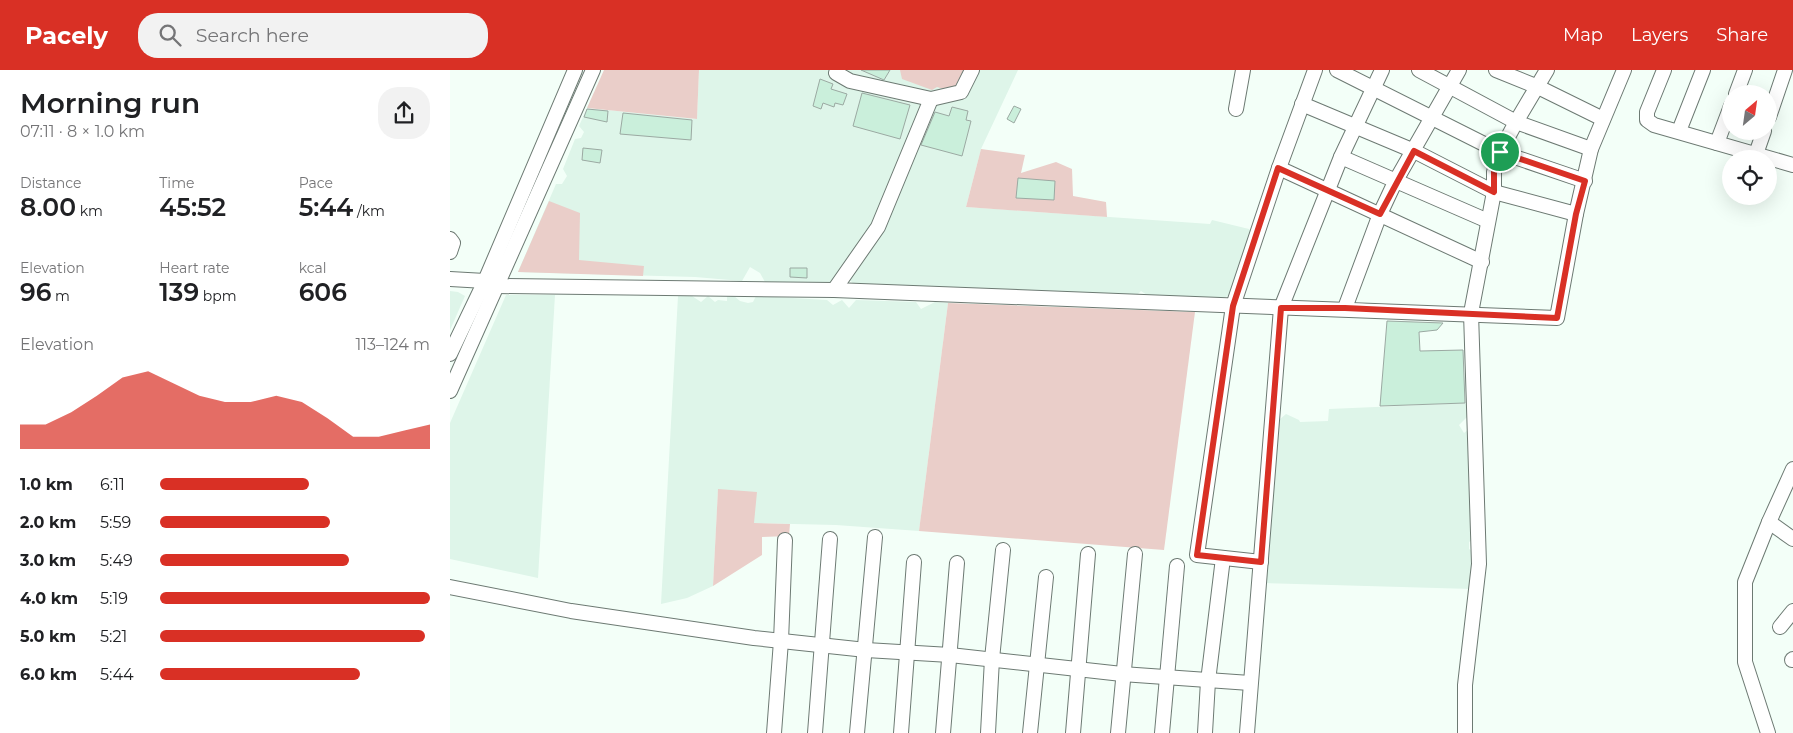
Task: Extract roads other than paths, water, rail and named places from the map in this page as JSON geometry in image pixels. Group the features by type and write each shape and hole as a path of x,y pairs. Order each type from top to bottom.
{"street":[{"path":"450,354 484,281 575,70"},
{"path":"450,390 593,70"},
{"path":"836,73 850,81 931,99 961,92 972,70"},
{"path":"1236,109 1243,70"},
{"path":"1261,562 1197,555 1233,306 1278,168 1315,70"},
{"path":"1336,70 1500,152 1585,181"},
{"path":"1247,733 1281,308 1341,157 1382,70"},
{"path":"1419,70 1516,122 1591,149"},
{"path":"1345,308 1380,214 1395,182 1459,70"},
{"path":"1496,70 1538,87 1603,119"},
{"path":"1465,733 1465,685 1479,564 1471,313 1494,192 1494,172 1500,152 1546,70"},
{"path":"450,279 484,281 498,286 834,290 1281,308 1345,308 1557,318 1576,214 1591,149 1624,70"},
{"path":"1664,70 1647,112 1647,120 1654,125 1740,150"},
{"path":"1679,131 1703,70"},
{"path":"1739,85 1745,70"},
{"path":"1778,91 1785,70"},
{"path":"834,290 878,227 931,99"},
{"path":"1302,104 1414,151 1494,192 1576,214"},
{"path":"1717,144 1722,130"},
{"path":"1341,157 1488,221"},
{"path":"1777,159 1792,163"},
{"path":"1278,168 1482,262"},
{"path":"450,239 453,243 450,252"},
{"path":"1768,733 1745,662 1745,582 1769,522 1793,470"},
{"path":"1769,522 1793,539"},
{"path":"857,733 866,650 874,537"},
{"path":"815,733 830,539"},
{"path":"774,733 781,641 785,540"},
{"path":"988,733 992,659 1003,550"},
{"path":"1073,733 1088,554"},
{"path":"1118,733 1122,674 1135,554"},
{"path":"1205,733 1208,680 1222,558"},
{"path":"901,733 914,562"},
{"path":"944,733 957,563"},
{"path":"1162,733 1176,566"},
{"path":"1030,733 1046,577"},
{"path":"450,587 570,611 781,641 866,650 992,659 1122,674 1250,683"},
{"path":"1780,627 1793,610"}]}
